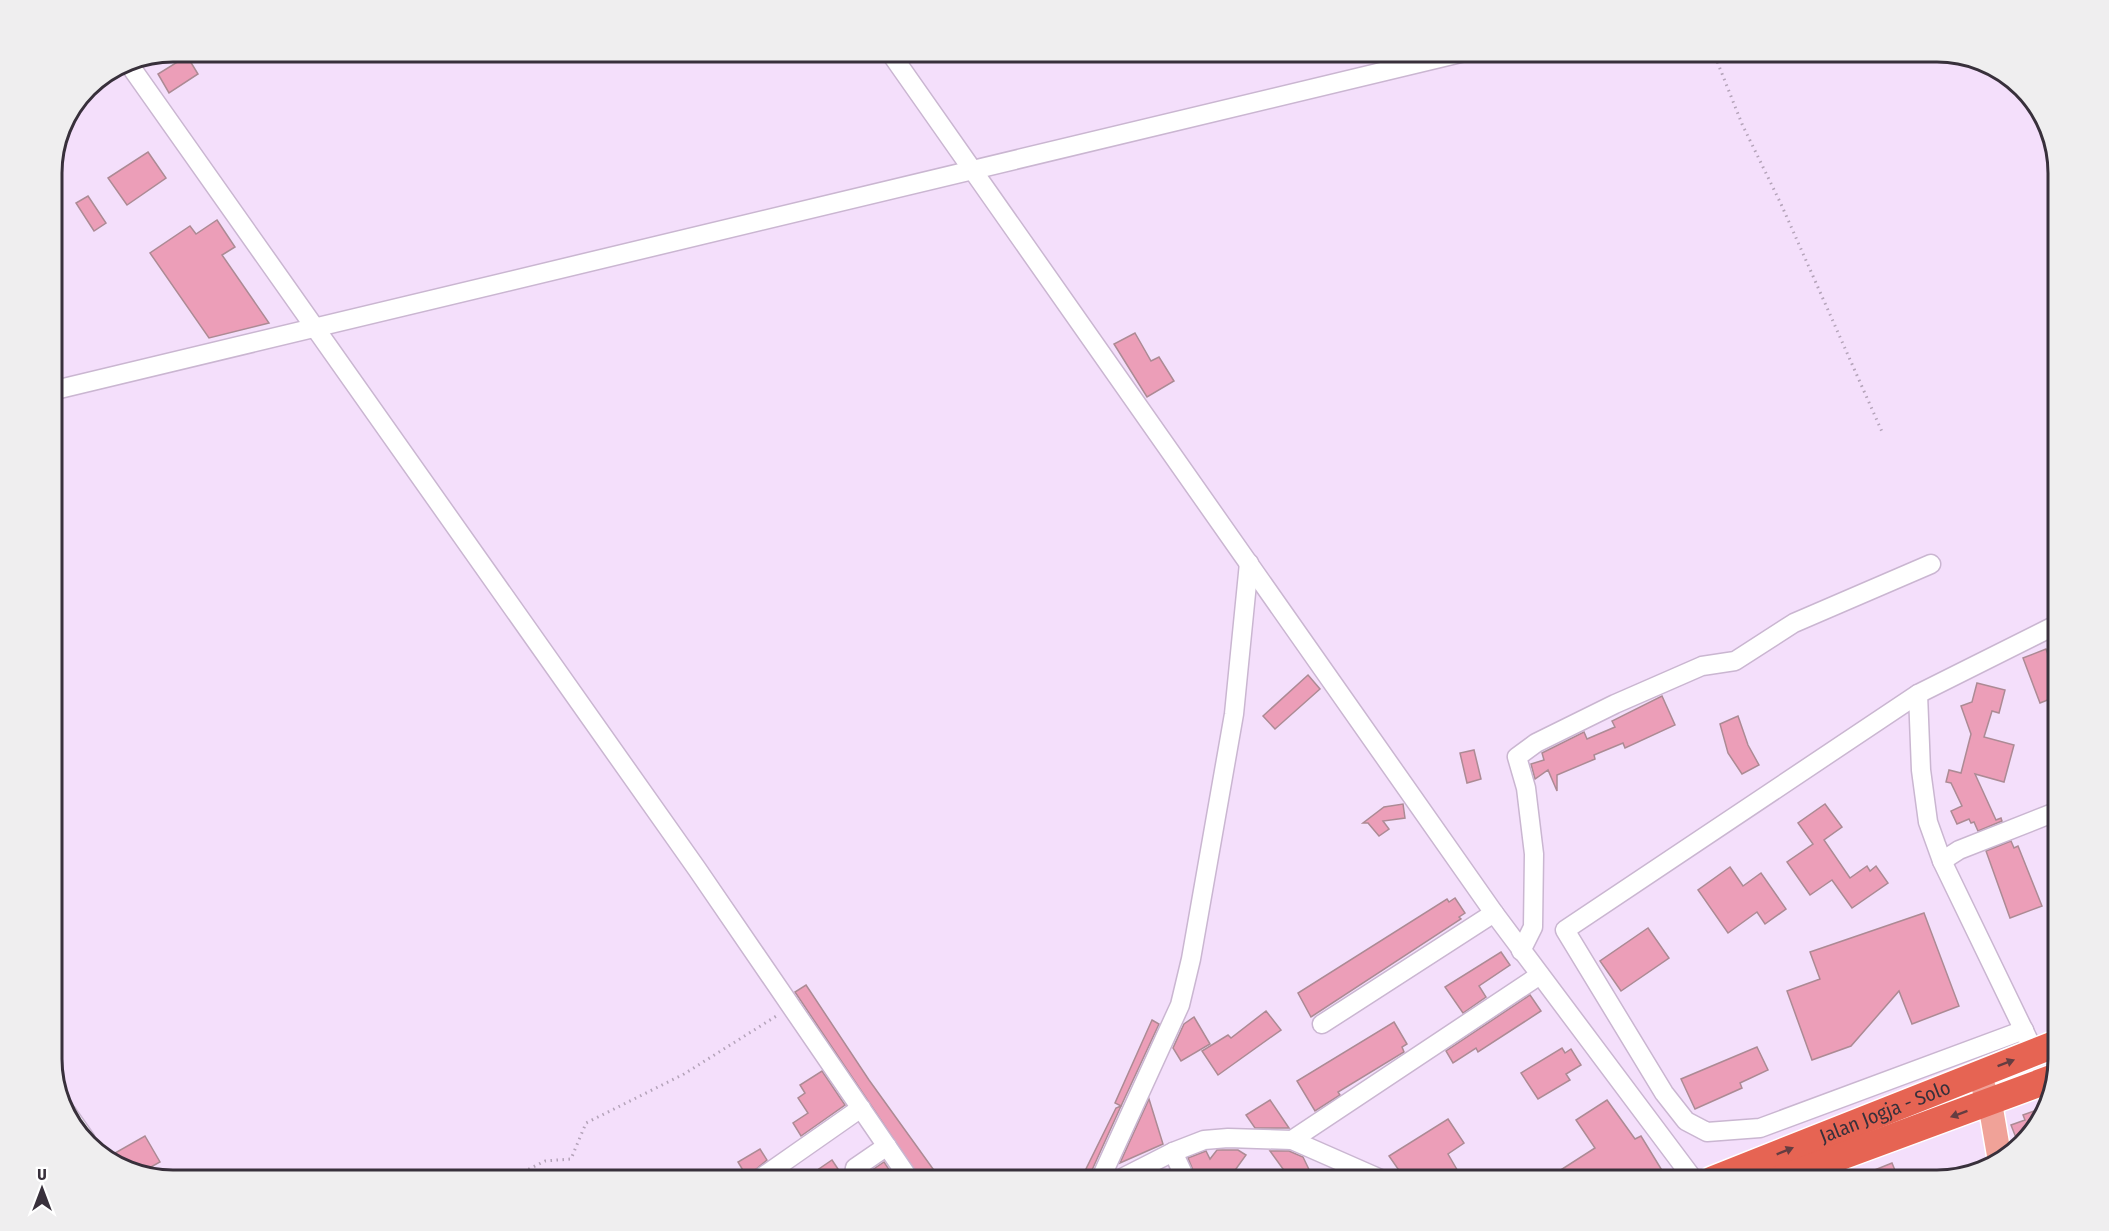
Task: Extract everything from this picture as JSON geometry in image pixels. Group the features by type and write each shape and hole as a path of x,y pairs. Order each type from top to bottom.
{"highway":[{"name":"Jalan Jogja - Solo","path":"1737,1170 1978,1074 2028,1041 2048,1042"},
{"name":"Jalan Jogja - Solo","path":"1811,1170 2045,1080"}],"main road":[{"path":"1978,1074 1990,1103 1998,1151"}],"street":[{"path":"897,62 1521,951 1686,1170"},
{"path":"62,388 1424,62"},
{"path":"132,69 316,327 903,1170"},
{"path":"1105,1170 1180,1005 1202,907 1234,714 1249,563"},
{"path":"1521,951 1533,927 1534,854 1526,788 1516,757 1536,743 1615,704 1702,666 1735,661 1794,623 1930,564"},
{"path":"1918,694 1921,770 1928,822 1941,861 2028,1041 1760,1128 1707,1132 1686,1121 1664,1093 1565,930 1918,694 2048,629"},
{"path":"1941,861 1959,850 2048,815"},
{"path":"1322,1024 1494,913"},
{"path":"1292,1140 1540,975"},
{"path":"772,1170 861,1108"},
{"path":"1138,1170 1173,1152 1204,1140 1292,1140 1360,1170"},
{"path":"855,1170 887,1146"},
{"path":"1173,1152 1181,1170"}],"path":[{"path":"1717,62 1742,124 1773,186 1883,434"},
{"path":"526,1170 544,1161 571,1158 586,1123 684,1074 790,1007"}],"building":[{"path":"177,62 191,62 198,74 169,93 158,74"},
{"path":"148,152 166,178 127,205 108,178"},
{"path":"88,196 106,223 94,231 76,203"},
{"path":"217,220 235,247 222,255 269,323 209,338 150,253 190,226 196,234"},
{"path":"1135,333 1151,361 1159,357 1174,381 1147,397 1114,344"},
{"path":"2046,649 2048,700 2040,703 2023,658"},
{"path":"1308,675 1320,689 1275,729 1263,716"},
{"path":"1977,683 2005,690 1999,713 1992,711 1984,737 2014,745 2004,782 1975,774 1996,820 2001,818 2002,821 1978,831 1974,822 1971,823 1969,819 1957,824 1951,811 1962,806 1951,783 1946,782 1949,770 1961,773 1971,734 1961,706 1972,702"},
{"path":"1662,696 1675,725 1625,748 1623,743 1594,755 1595,759 1557,775 1557,791 1548,770 1535,779 1531,764 1544,760 1542,753 1584,732 1587,739 1615,727 1612,721"},
{"path":"1738,716 1748,745 1759,765 1742,774 1728,753 1720,724"},
{"path":"1474,750 1481,779 1467,783 1460,753"},
{"path":"1403,804 1405,818 1383,821 1389,829 1379,836 1368,823 1363,823 1384,807"},
{"path":"1825,804 1842,827 1824,840 1850,878 1867,866 1870,871 1876,866 1888,883 1852,908 1832,880 1810,895 1787,862 1813,844 1798,823"},
{"path":"2011,841 2014,848 2018,846 2042,906 2010,918 1986,851"},
{"path":"1730,867 1743,886 1761,873 1786,909 1765,924 1757,912 1728,933 1698,890"},
{"path":"1455,898 1465,913 1459,917 1461,919 1311,1017 1298,993 1447,899 1449,902"},
{"path":"1924,913 1959,1006 1912,1024 1899,991 1851,1046 1812,1060 1787,991 1820,979 1810,952"},
{"path":"1648,928 1669,958 1621,991 1600,961"},
{"path":"1501,952 1510,965 1479,986 1486,997 1463,1013 1445,987"},
{"path":"806,985 869,1080 934,1170 914,1170 795,992"},
{"path":"1530,995 1541,1011 1478,1052 1476,1048 1453,1063 1446,1051"},
{"path":"1266,1011 1281,1030 1218,1075 1202,1051 1228,1035 1231,1038"},
{"path":"1194,1017 1210,1044 1181,1061 1173,1048 1184,1024"},
{"path":"1152,1020 1159,1024 1121,1106 1115,1103"},
{"path":"1394,1022 1407,1044 1402,1047 1404,1052 1338,1092 1340,1095 1315,1111 1297,1081"},
{"path":"1757,1047 1768,1070 1740,1083 1742,1088 1695,1109 1681,1079"},
{"path":"1562,1048 1565,1053 1571,1049 1581,1065 1566,1074 1570,1080 1538,1099 1521,1073"},
{"path":"822,1071 845,1105 801,1136 793,1123 808,1113 798,1098 805,1093 800,1085"},
{"path":"1149,1099 1163,1144 1120,1163"},
{"path":"1270,1100 1289,1128 1255,1128 1246,1115"},
{"path":"1607,1100 1635,1139 1641,1136 1662,1170 1561,1170 1595,1148 1576,1120"},
{"path":"1121,1106 1092,1170 1085,1170 1116,1108"},
{"path":"2034,1111 2015,1136 2011,1125 2025,1120 2023,1115"},
{"path":"1448,1119 1464,1143 1448,1154 1457,1170 1399,1170 1389,1156"},
{"path":"145,1136 160,1162 150,1167 115,1153"},
{"path":"760,1149 767,1160 755,1170 743,1170 738,1162"},
{"path":"1217,1150 1238,1150 1246,1155 1235,1170 1193,1170 1188,1158 1206,1151 1210,1159"},
{"path":"1270,1151 1289,1151 1303,1157 1309,1170 1284,1170"},
{"path":"832,1160 839,1170 817,1170"},
{"path":"884,1162 889,1170 872,1170"},
{"path":"1892,1163 1895,1170 1874,1170"}]}
